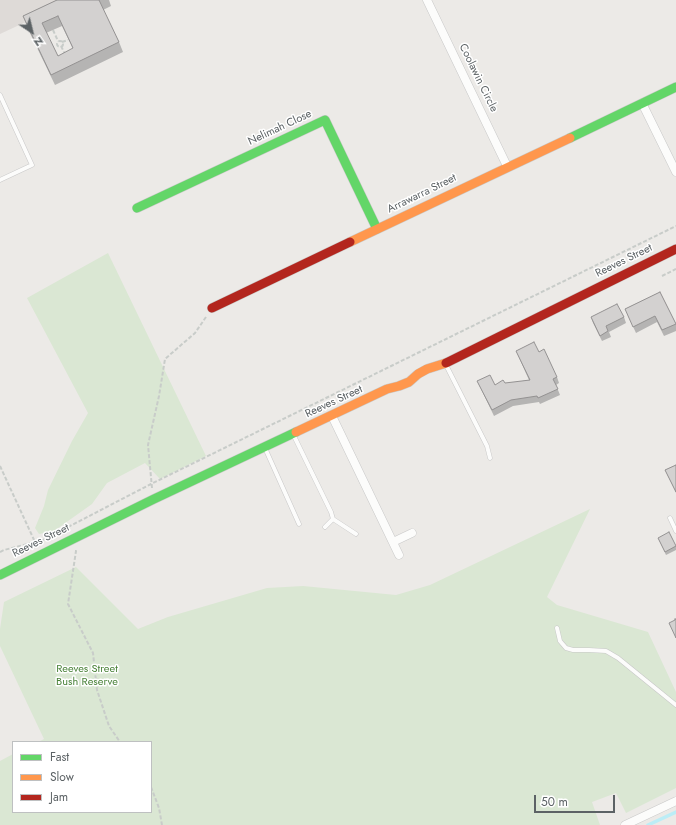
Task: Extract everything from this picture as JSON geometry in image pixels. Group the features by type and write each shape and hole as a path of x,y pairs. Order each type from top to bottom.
{"street":[{"name":"Coolawin Circle","path":"428,0 507,166"},
{"path":"676,86 642,103 676,172"},
{"name":"Arrawarra Street","path":"212,308 507,166 642,103"},
{"name":"Nelimah Close","path":"137,208 325,120 377,229"},
{"name":"Reeves Street","path":"0,575 264,447 387,390 409,382 418,374 427,369 446,363 676,249"},
{"path":"332,416 399,555"},
{"path":"393,542 412,533"},
{"path":"625,825 676,801"}],"lane":[{"path":"0,95 32,165 0,180"},
{"path":"446,363 487,446 490,458"},
{"path":"293,434 333,519 356,534"},
{"path":"264,447 299,524"},
{"path":"670,518 676,531"},
{"path":"325,527 333,519"},
{"path":"557,628 560,641 566,648 573,650 606,651 618,658 676,705"}],"path":[{"path":"52,48 57,45 58,41 53,30"},
{"path":"58,41 62,42 68,40"},
{"path":"62,42 61,46 66,57"},
{"path":"57,45 59,47 61,46"},
{"path":"0,552 42,540 151,484 676,226"},
{"path":"662,276 676,269"},
{"path":"154,499 151,484 148,445 159,396 165,359 195,333 212,308"},
{"path":"0,466 35,542"},
{"path":"70,554 76,551 68,604 93,653 97,690 109,726 119,741"},
{"path":"152,790 159,808 162,825"}],"shaded area":[{"path":"0,0 73,0 0,34"}],"green space":[{"path":"108,253 206,456 160,479 145,463 107,483 92,504 54,531 39,534 35,528 44,506 48,490 72,441 88,413 27,298"},
{"name":"Reeves Street Bush Reserve","path":"590,509 547,597 557,605 648,632 676,692 676,788 626,813 616,793 592,802 600,825 0,825 0,761 12,755 12,813 152,813 152,741 40,741 44,739 0,646 0,629 4,602 76,567 138,629 168,617 267,588 303,586 396,595 430,585"}],"building":[{"path":"57,0 99,0 119,42 51,75 23,16","holes":["58,16 73,48 58,56 42,23"]},
{"path":"660,292 676,324 662,330 655,316 633,327 625,309"},
{"path":"617,304 624,317 606,326 608,331 600,336 591,317"},
{"path":"534,342 539,352 544,349 557,377 553,379 558,389 538,398 537,396 511,400 492,410 477,381 490,375 495,385 503,380 505,383 530,380 516,351"},
{"path":"676,465 676,492 665,470"},
{"path":"669,532 676,546 665,552 658,538"},
{"path":"676,619 676,638 669,623"}],"waterway":[{"path":"648,825 676,812"}],"traffic: fast":[{"path":"570,138 676,87"},
{"path":"137,208 325,120 377,229"},
{"path":"0,575 154,499 296,432"}],"traffic: slow":[{"path":"350,242 570,138"},
{"path":"296,432 387,389 409,382 418,374 427,369 446,363"}],"traffic: jam":[{"path":"212,308 350,242"},
{"path":"446,363 676,249"}]}
